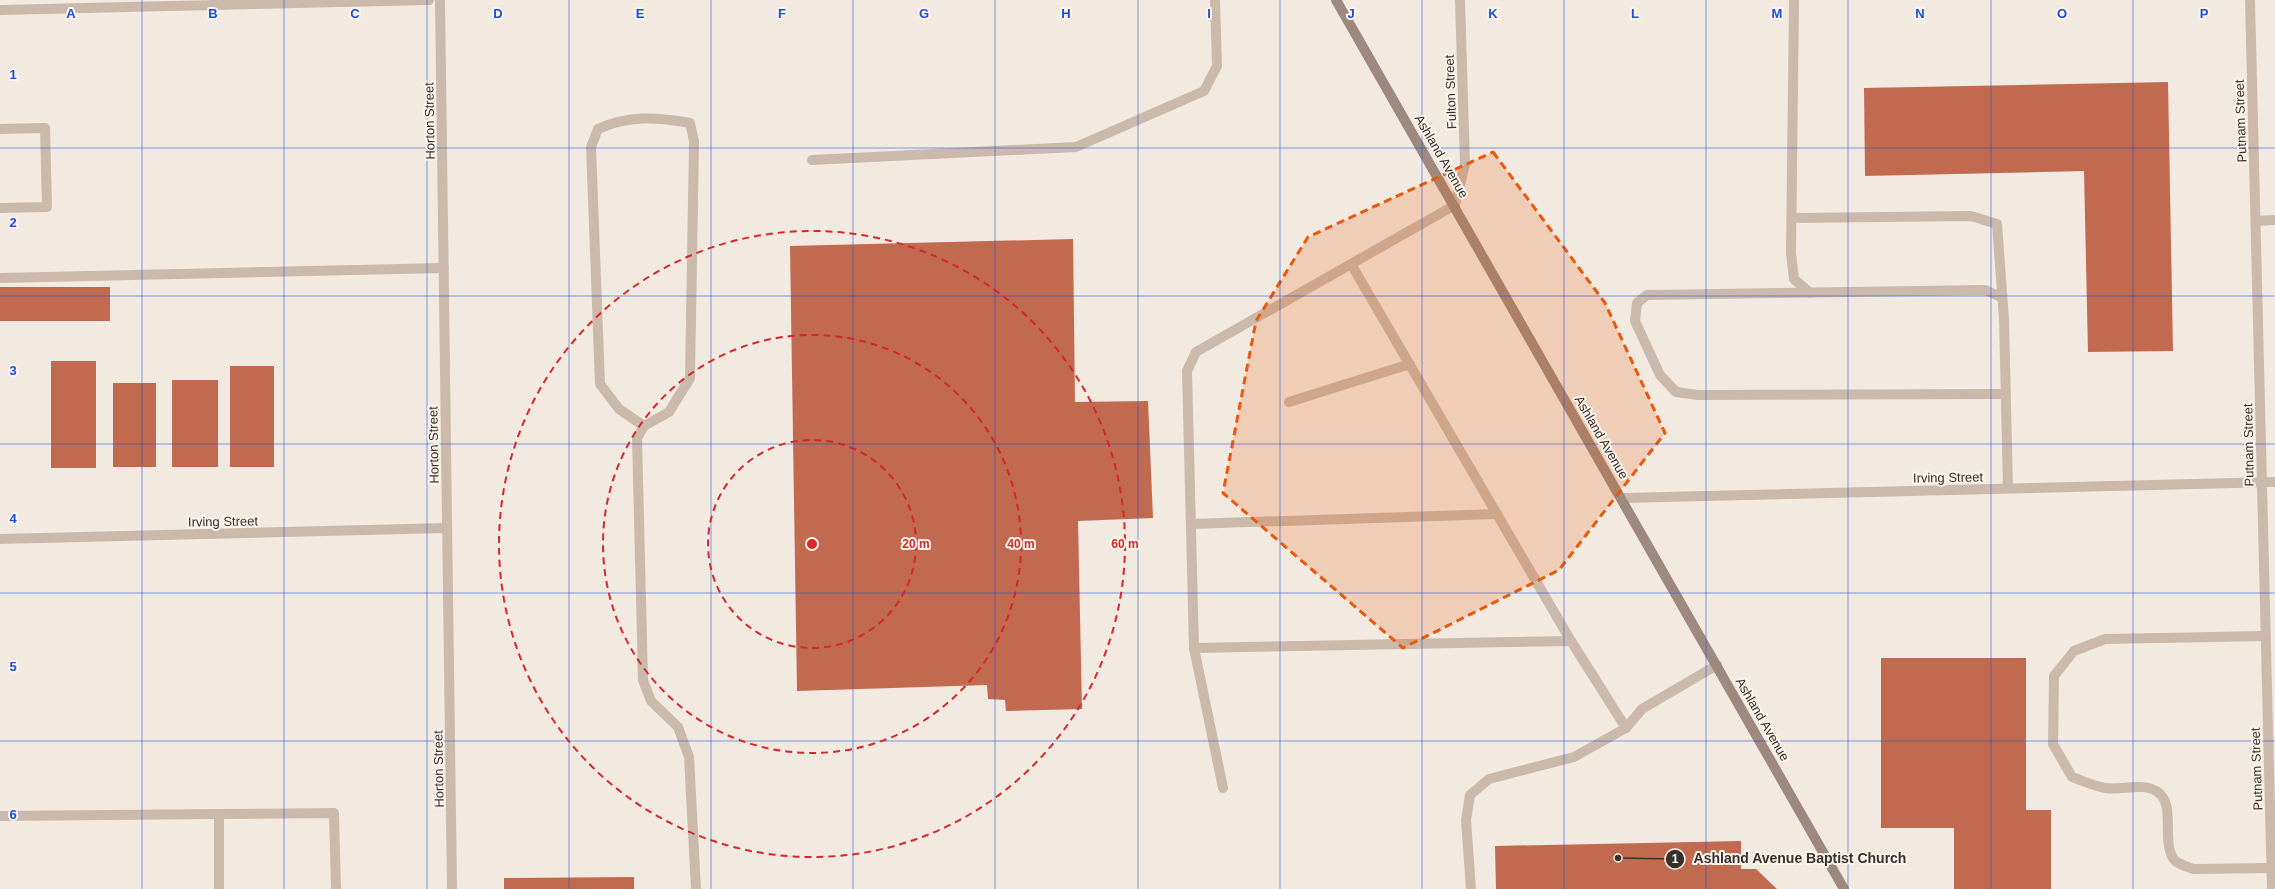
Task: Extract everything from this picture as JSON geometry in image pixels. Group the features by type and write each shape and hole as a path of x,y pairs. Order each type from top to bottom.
{"street":[{"path":"0,10 429,0"},
{"name":"Horton Street","path":"440,0 452,889"},
{"path":"812,160 1076,147 1204,91 1217,66 1215,0"},
{"name":"Ashland Avenue","path":"1336,0 1455,205 1844,889"},
{"name":"Fulton Street","path":"1455,205 1465,164 1460,0"},
{"path":"1794,0 1791,253 1794,279 1810,293"},
{"name":"Putnam Street","path":"2250,0 2272,889"},
{"path":"644,426 619,409 600,384 591,147 598,128 613,122 656,117 690,123 694,141 690,378 669,412 644,426 638,438 643,680 651,701 678,727 689,757 696,889"},
{"path":"0,129 45,128 47,207 0,208"},
{"path":"1223,788 1194,648 1187,371 1196,352 1455,205"},
{"path":"1792,218 1970,216 1997,224 2001,297 2004,319 2008,488"},
{"path":"2256,221 2275,220"},
{"path":"1351,264 1571,641 1626,728"},
{"path":"0,278 444,268"},
{"path":"2001,297 1985,290 1647,295 1637,303 1635,321 1660,375 1676,392 1698,395 2006,394"},
{"path":"1289,402 1410,364"},
{"name":"Irving Street","path":"1622,498 2275,482"},
{"path":"1191,524 1497,514"},
{"name":"Irving Street","path":"0,540 447,528"},
{"path":"2265,636 2105,639 2074,651 2054,676 2053,744 2072,777 2105,788 2145,788 2158,793 2166,802 2169,844 2173,858 2182,865 2194,869 2272,868"},
{"path":"1194,648 1571,641"},
{"path":"1471,889 1466,820 1470,795 1489,780 1574,757 1626,728 1642,709 1717,665"},
{"path":"0,816 334,813 336,889"},
{"path":"218,814 219,889"}],"highlighted area":[{"path":"1493,152 1605,303 1665,433 1559,570 1403,648 1223,493 1256,321 1308,237"}],"building":[{"path":"2168,82 2173,351 2088,352 2084,171 1865,176 1864,88"},
{"path":"1073,239 1075,402 1148,401 1153,518 1078,521 1082,709 1006,711 1005,700 988,699 987,685 797,691 790,246"},
{"path":"0,287 110,287 110,321 0,321"},
{"path":"51,361 96,361 96,468 51,468"},
{"path":"230,366 274,366 274,467 230,467"},
{"path":"172,380 218,380 218,467 172,467"},
{"path":"113,383 156,383 156,467 113,467"},
{"path":"1881,658 2026,658 2026,810 2051,810 2051,889 1954,889 1954,828 1881,828"},
{"path":"1741,841 1741,869 1756,869 1777,889 1496,889 1495,846"},
{"path":"634,877 634,889 504,889 504,878"}],"place":[{"name":"Ashland Avenue Baptist Church","path":"1618,858"}]}
